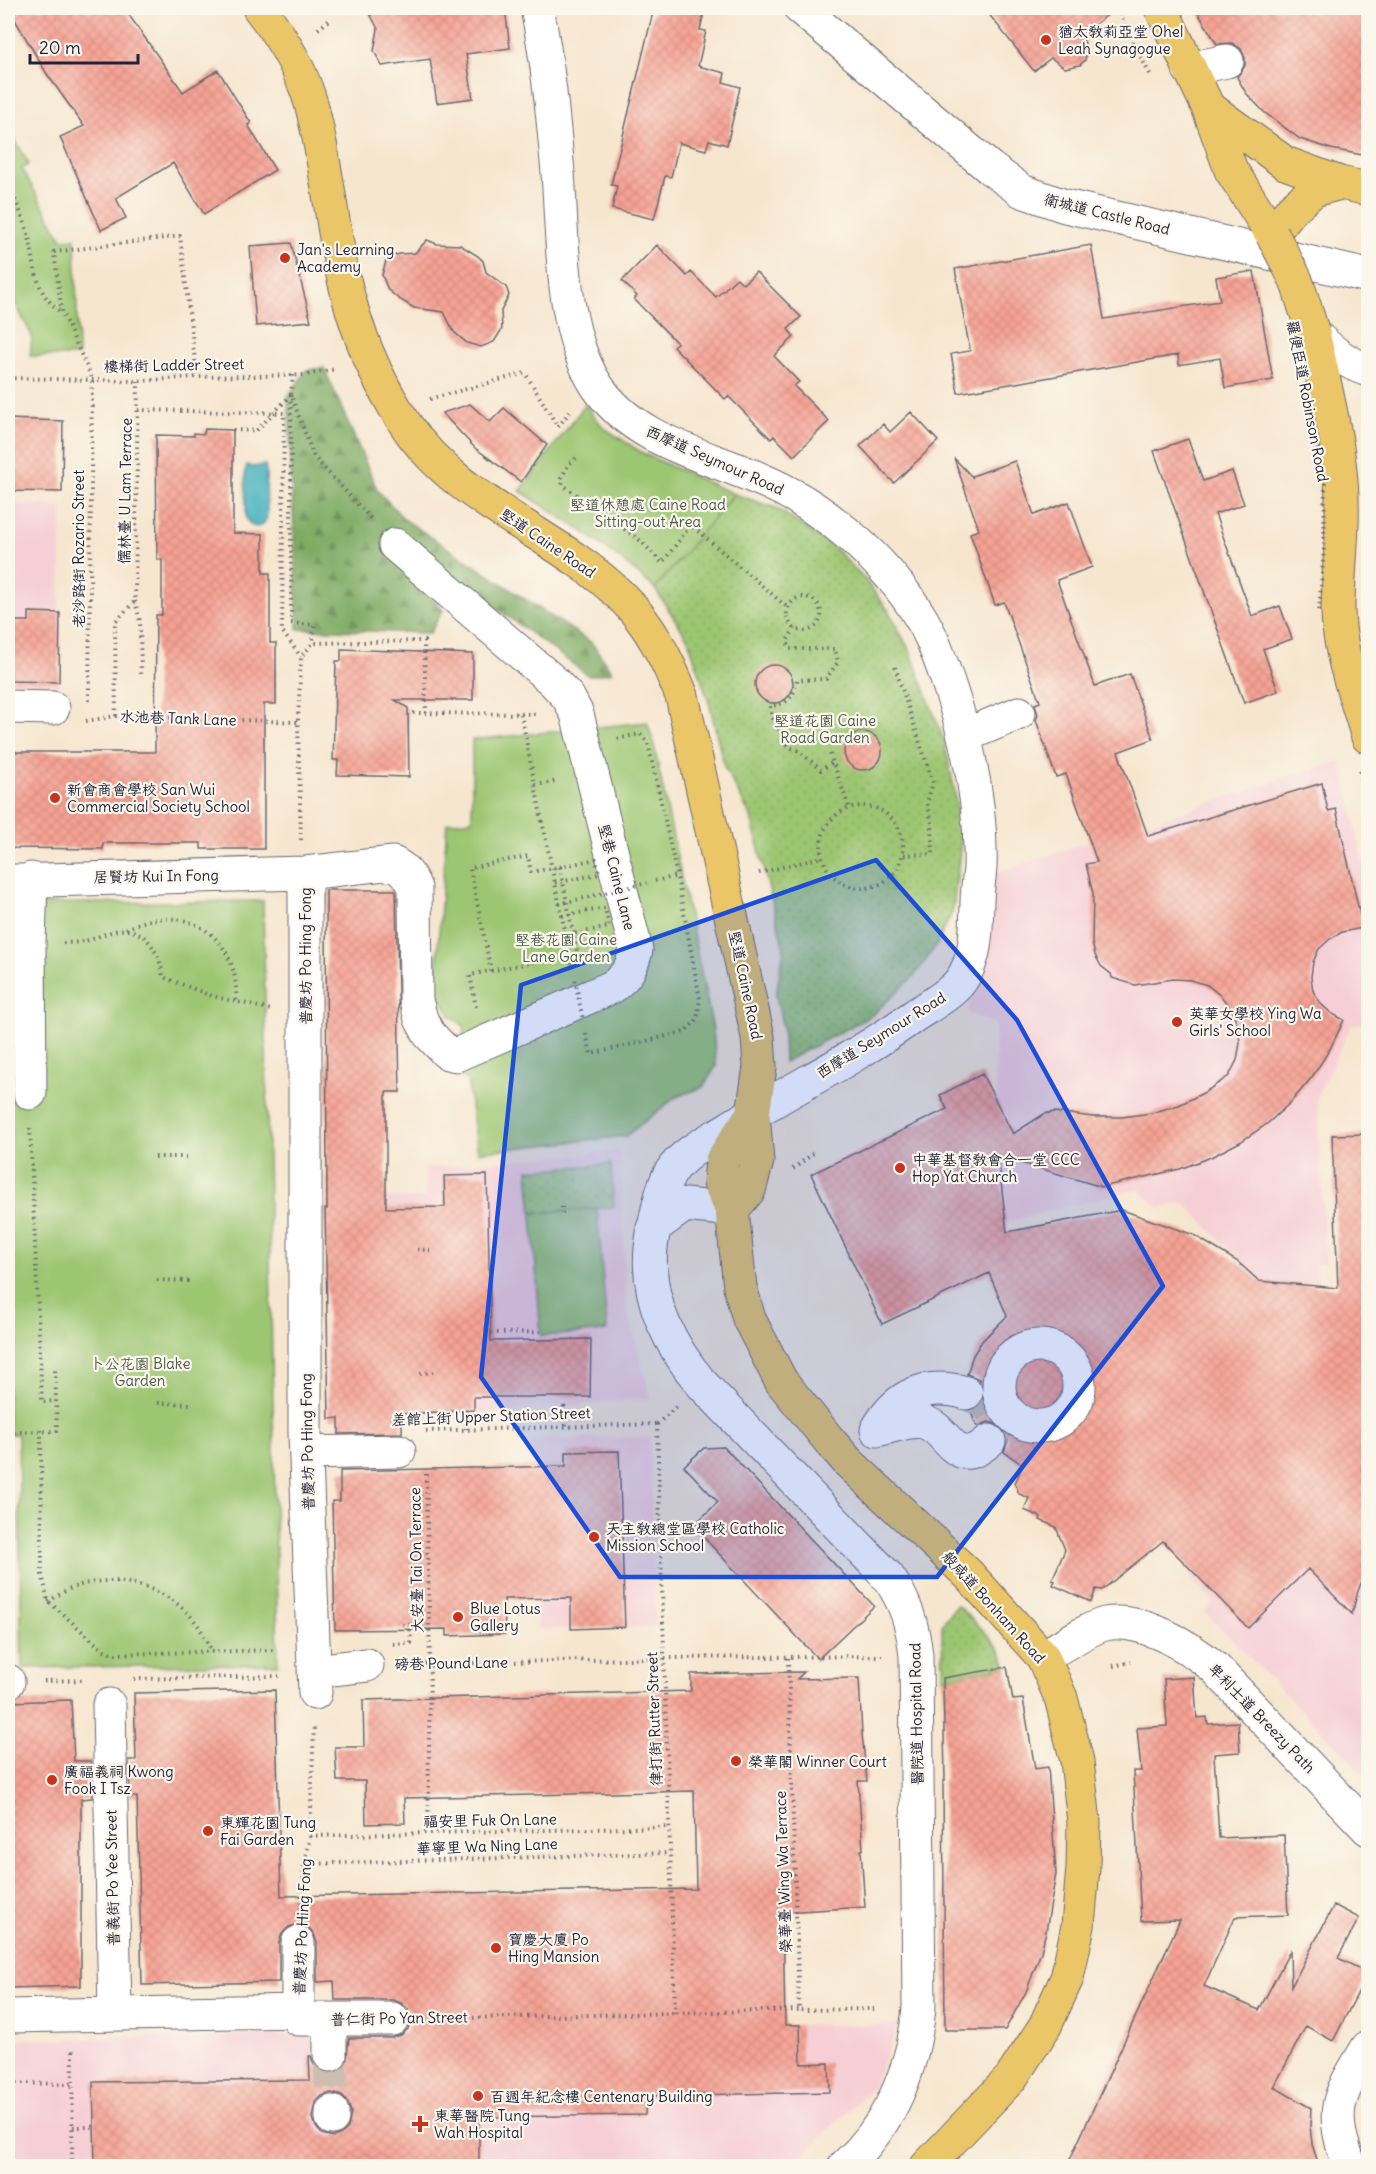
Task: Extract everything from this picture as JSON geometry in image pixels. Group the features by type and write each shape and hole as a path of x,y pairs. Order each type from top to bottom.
{"main road":[{"name":"堅道 Caine Road","path":"259,8 291,55 311,106 342,272 356,323 376,373 406,425 422,446 460,482 602,579 623,598 641,619 670,668 689,722 758,1037 760,1067 753,1113"},
{"name":"羅便臣道 Robinson Road","path":"1161,8 1208,107 1231,170 1272,234 1296,280 1308,346 1331,412 1341,478 1343,534 1329,610 1368,737"},
{"name":"羅便臣道 Robinson Road","path":"1208,107 1285,163 1354,186"},
{"path":"1272,234 1292,209 1314,190 1354,186"},
{"path":"1341,478 1368,498"},
{"path":"732,1210 749,1190 757,1161 753,1113"},
{"name":"般咸道 Bonham Road","path":"732,1210 740,1287 749,1319 781,1381 848,1462 968,1574 1043,1657 1061,1698 1077,1761 1084,1822 1078,1926 1067,1978 1045,2026 1011,2078 927,2166"}],"street":[{"name":"西摩道 Seymour Road","path":"537,8 553,112 571,316 576,342 594,382 608,401 625,417 645,430 700,457 738,470 786,492 830,521 867,550 905,595 928,631 943,668 972,771 980,843 977,934 972,961 959,984 905,1023 753,1113"},
{"name":"衛城道 Castle Road","path":"800,8 990,168 1022,191 1065,206 1368,276"},
{"path":"1189,69 1227,61"},
{"path":"1308,346 1332,351 1348,362 1368,370"},
{"name":"堅巷 Caine Lane","path":"303,860 393,863 403,868 411,878 415,888 416,1000 421,1019 429,1034 447,1053 456,1055 612,987 624,978 633,965 636,950 576,714 568,697 553,681 395,544"},
{"path":"8,707 66,716"},
{"path":"964,736 1019,713"},
{"name":"居賢坊 Kui In Fong","path":"19,880 303,860"},
{"name":"普慶坊 Po Hing Fong","path":"303,860 306,1453 315,1682"},
{"path":"19,880 29,943 30,1093"},
{"name":"醫院道 Hospital Road","path":"753,1113 694,1150 670,1173 653,1228 649,1264 662,1318 676,1351 702,1384 888,1577 904,1604 914,1634 919,2008 916,2034 908,2068 892,2107 870,2140 845,2166"},
{"path":"653,1228 685,1205 732,1210"},
{"path":"848,1462 877,1430 895,1404 908,1395 924,1390 939,1389 966,1393"},
{"path":"877,1430 923,1422 933,1425 953,1447 962,1451 982,1448 989,1441"},
{"path":"306,1453 416,1448"},
{"name":"卑利士道 Breezy Path","path":"1043,1657 1104,1624 1121,1624 1159,1633 1201,1656 1222,1674 1368,1829"},
{"path":"315,1682 367,1665"},
{"name":"普義街 Po Yee Street","path":"109,1706 115,2014"},
{"name":"普慶坊 Po Hing Fong","path":"298,1943 298,2011"},
{"name":"普仁街 Po Yan Street","path":"8,2016 298,2011 298,2019 392,2019"},
{"path":"330,2019 330,2055"},
{"path":"1350,2166 1340,2141 1337,2121 1340,2102 1348,2080 1368,2047"}],"path":[{"path":"318,28 331,19"},
{"path":"8,183 27,229 34,269 49,303 62,313"},
{"path":"92,378 62,313 54,252 180,236 196,377"},
{"name":"羅便臣道 Robinson Road","path":"1308,346 1325,483 1324,548 1329,610"},
{"name":"樓梯街 Ladder Street","path":"8,378 92,378 138,381 196,377 306,375 339,368"},
{"path":"443,394 525,374 558,427 576,403"},
{"path":"293,375 291,395 291,623 314,625 313,643 301,657 298,722 303,860"},
{"name":"老沙路街 Rozario Street","path":"89,708 92,378"},
{"name":"儒林臺 U Lam Terrace","path":"138,381 135,601 140,621 141,674"},
{"path":"233,430 256,431 291,395"},
{"path":"291,395 314,457 395,544"},
{"path":"138,410 284,413 282,631 301,657"},
{"path":"576,458 563,472 561,478 563,485 641,541 662,563 691,525 788,608"},
{"path":"806,597 816,601 821,611 819,622 806,631 795,628 788,619 788,608 794,599 806,597"},
{"path":"116,716 115,622 135,601"},
{"path":"795,628 788,641 790,649 835,649 838,662 826,679 797,680 795,693 790,699 782,704 770,706 772,718 789,747 799,751 821,770 833,762"},
{"path":"313,643 424,641 426,713"},
{"path":"895,667 933,783 927,802 932,823 933,854 902,855"},
{"path":"413,713 532,714"},
{"path":"520,714 569,950"},
{"name":"水池巷 Tank Lane","path":"66,716 89,720 116,716 298,722"},
{"path":"830,754 849,807"},
{"path":"868,805 891,818 899,829 903,841 902,855 897,868 889,878 877,885 863,888 849,886 837,880 827,870 820,843 831,818 849,807 868,805"},
{"path":"491,970 470,868 528,856 531,872 596,859 599,874 555,883"},
{"path":"759,873 822,857"},
{"path":"560,867 573,934 581,999"},
{"path":"559,904 677,876"},
{"path":"483,1043 470,975 553,958 549,938 609,927 605,908 562,916"},
{"path":"124,930 147,920 172,917 204,928 217,939 234,969 237,985 236,1002"},
{"path":"29,943 79,942 118,930 132,930 155,948 161,963 162,977 212,996 276,1010"},
{"path":"789,1175 793,1168 816,1151"},
{"path":"24,1153 31,1152"},
{"path":"154,1157 186,1157"},
{"path":"31,1162 42,1402 56,1401"},
{"path":"562,1208 562,1214"},
{"path":"417,1250 430,1250"},
{"path":"157,1280 189,1281"},
{"path":"491,1333 541,1332"},
{"path":"8,1432 57,1431 55,1370"},
{"path":"420,1374 433,1372"},
{"path":"159,1403 190,1404"},
{"path":"564,1406 566,1426"},
{"path":"466,1410 466,1429"},
{"path":"657,1424 668,1414"},
{"name":"差館上街 Upper Station Street","path":"416,1448 426,1431 657,1424"},
{"name":"律打街 Rutter Street","path":"657,1424 675,2013"},
{"path":"41,1431 42,1574 48,1601 102,1649 113,1654 285,1650"},
{"name":"大安臺 Tai On Terrace","path":"426,1431 416,1448 430,1664 428,1833"},
{"path":"48,1601 73,1588 100,1581 128,1582 156,1591 180,1606 199,1627 212,1652"},
{"path":"402,1625 410,1625 411,1643 404,1643"},
{"name":"磅巷 Pound Lane","path":"367,1665 664,1658 883,1656"},
{"name":"榮華臺 Wing Wa Terrace","path":"788,1658 799,2010"},
{"path":"131,1679 294,1676 315,1682"},
{"path":"8,1682 86,1680"},
{"name":"普慶坊 Po Hing Fong","path":"298,1943 304,1864 310,1836 315,1682"},
{"name":"福安里 Fuk On Lane","path":"310,1836 669,1827"},
{"name":"華寧里 Wa Ning Lane","path":"304,1864 670,1853"},
{"path":"799,2010 874,2009"},
{"name":"普仁街 Po Yan Street","path":"392,2019 799,2010"},
{"path":"72,2166 73,2044"},
{"path":"10,2084 74,2084"},
{"path":"73,2127 94,2127"}],"highlighted area":[{"path":"876,860 1017,1020 1163,1286 937,1577 620,1577 481,1377 521,985"}],"shaded area":[{"path":"8,504 62,505 58,692 8,691"},
{"name":"英華女學校 Ying Wa Girls' School","path":"1341,760 1368,883 1368,1021 1351,1026 1317,1096 1326,1263 1316,1264 1317,1286 1259,1281 1185,1203 1159,1208 1138,1189 997,1224 995,1024 967,1013 977,979 994,873"},
{"path":"619,1151 627,1309 651,1398 427,1419 327,1418 325,1200 313,1199 425,1198 425,1168"},
{"path":"1368,1406 1368,1778 1205,1612 1214,1603 1189,1577 1209,1557 1207,1555"},
{"name":"天主教總堂區學校 Catholic Mission School","path":"650,1437 656,1627 537,1629 531,1440"},
{"name":"東華醫院 Tung Wah Hospital","path":"899,2025 873,2086 794,2163 784,2166 8,2166 8,2040"}],"green space":[{"path":"8,128 29,164 22,169 62,239 75,238 78,356 30,356 32,336 8,289"},
{"path":"324,368 378,491 405,520 592,643 612,672 589,676 473,591 383,548 443,610 430,633 298,629 288,396 307,370"},
{"name":"堅道休憩處 Caine Road Sitting-out Area","path":"585,405 604,428 644,454 734,494 655,589 607,549 520,491"},
{"name":"堅道花園 Caine Road Garden","path":"734,494 776,508 833,547 861,575 888,610 911,653 944,741 954,788 961,842 953,910 936,946 914,976 872,1015 784,1062 783,1030 776,995 784,949 751,817 724,766 710,706 688,639 655,589"},
{"name":"堅巷花園 Caine Lane Garden","path":"647,722 653,741 713,1030 716,1066 703,1087 676,1097 626,1136 478,1152 467,1079 455,1076 465,1027 450,1015 435,989 447,823 472,820 472,740"},
{"name":"卜公花園 Blake Garden","path":"263,901 278,1664 22,1668 18,1434 8,1434 8,904"},
{"path":"611,1164 614,1207 532,1213 528,1170"},
{"path":"597,1208 607,1331 541,1336 532,1213"},
{"path":"957,1605 993,1641 1007,1667 943,1678 942,1624"}],"water":[{"path":"247,465 252,467 265,465 266,471 267,517 262,525 256,527 250,524 246,517 245,471"}],"building":[{"path":"8,8 124,8 183,92 218,70 251,123 248,125 275,170 204,214 173,163 116,198 126,218 101,230 60,137 84,126 47,74"},
{"path":"367,8 505,8 510,48 466,54 473,98 437,103 430,59 382,66 374,51 378,29"},
{"path":"654,8 705,8 700,30 706,31 698,66 725,73 723,82 740,87 727,145 709,140 706,150 679,143 671,177 665,176 654,219 612,209 617,186 611,185"},
{"name":"猶太教莉亞堂 Ohel Leah Synagogue","path":"984,8 1117,8 1082,34 1087,51 1085,60 1080,65 1065,68 1051,58 1034,71"},
{"path":"1195,8 1368,8 1368,156 1331,149 1300,139 1264,112 1246,93 1237,77 1245,66 1245,58 1241,49 1232,43 1217,44"},
{"path":"427,240 437,244 460,245 478,256 483,261 486,272 506,287 509,295 501,311 502,329 494,342 481,347 467,343 454,332 444,312 414,308 388,290 382,275 386,261 392,256 415,253"},
{"path":"291,243 311,321 256,326 250,246"},
{"path":"657,245 687,276 691,272 716,297 737,278 743,284 756,272 801,317 788,329 794,337 774,356 799,382 794,386 829,421 794,456 774,436 771,439 728,396 725,399 673,346 677,343 634,299 637,296 622,281"},
{"path":"1091,245 1104,319 1220,301 1216,277 1254,271 1273,380 1225,388 1220,358 1179,365 1178,355 958,393 951,354 970,351 955,269"},
{"path":"470,404 490,422 504,408 547,445 521,482 475,448 442,413"},
{"path":"911,412 938,441 894,483 860,446 883,424 890,432"},
{"path":"8,419 63,421 62,492 8,491"},
{"path":"205,429 233,430 233,533 263,534 263,573 270,573 270,643 276,643 276,704 264,704 264,849 201,849 201,843 103,843 103,849 8,848 8,752 155,752 156,615 162,615 162,560 157,559 156,435 194,436 194,433 204,434"},
{"path":"1188,439 1203,481 1232,471 1244,504 1215,514 1252,616 1280,606 1292,639 1263,649 1278,691 1244,703 1154,451"},
{"path":"954,458 973,478 972,476 1015,461 1034,515 1069,502 1092,567 1057,580 1095,686 1130,674 1153,739 1118,752 1148,836 1322,783 1328,811 1336,809 1363,928 1342,932 1330,939 1319,949 1313,962 1311,977 1313,991 1321,1004 1344,1020 1330,1049 1312,1077 1291,1102 1267,1124 1240,1142 1211,1157 1180,1169 1102,1187 998,1156 1007,1232 1122,1210 1194,1235 1238,1262 1259,1281 1338,1288 1332,1135 1368,1134 1368,1566 1352,1614 1308,1569 1248,1628 1163,1541 1102,1590 1096,1589 1091,1602 1053,1585 1055,1581 1052,1580 1065,1550 1056,1527 1024,1510 1029,1498 1019,1494 1015,1483 1023,1465 1004,1452 1008,1440 1004,1430 988,1422 977,1426 970,1411 980,1406 984,1396 984,1387 979,1379 967,1374 973,1355 982,1341 1007,1316 989,1273 882,1324 811,1174 947,1109 940,1095 982,1074 1013,1134 1044,1114 1054,1112 1093,1117 1122,1117 1151,1113 1179,1105 1229,1076 1237,1060 1240,1043 1238,1026 1232,1010 1221,996 1207,985 1190,980 1173,979 1135,985 1112,978 1095,955 1092,943 1093,894 1086,864 1097,862 1066,774 1056,777 1036,720 1038,715 1035,704 1040,702 1004,602 995,605 970,533 979,530"},
{"path":"29,612 60,613 59,682 8,681 8,621 29,621"},
{"path":"341,649 473,654 473,700 395,700 408,708 409,777 337,775 338,760 333,760 336,661 341,661"},
{"path":"774,665 787,671 793,684 787,697 774,703 761,697 755,684 761,671"},
{"path":"863,732 876,738 882,751 876,764 863,770 850,764 844,751 850,738"},
{"path":"326,890 395,890 396,892 400,1092 386,1092 386,1208 445,1207 444,1176 487,1175 491,1341 591,1339 590,1397 474,1397 474,1410 402,1414 402,1433 339,1434 339,1418 329,1419 325,1209 327,1209"},
{"path":"724,1447 874,1606 818,1659 693,1526 718,1502 684,1466 704,1448"},
{"path":"619,1451 625,1627 571,1629 571,1598 504,1599 505,1634 447,1636 447,1629 335,1630 332,1501 340,1501 340,1471 566,1466 566,1452"},
{"path":"1007,1667 1013,1700 1023,1699 1035,1769 1048,1767 1056,1874 1041,1952 1026,1992 1005,2030 945,2030 943,1678"},
{"path":"804,1672 797,1679 859,1678 867,1781 858,1781 865,1907 783,1912 785,2025 800,2025 801,2064 829,2063 830,2092 646,2096 645,2115 479,2117 479,2166 95,2166 93,2082 310,2080 309,2056 321,2071 329,2074 339,2071 346,2064 349,2038 392,2038 408,2029 411,2020 408,2009 393,2000 335,2000 334,1981 317,1982 317,1943 314,1934 308,1927 299,1924 289,1927 282,1934 279,1943 279,1982 142,1985 137,1797 130,1797 129,1760 136,1760 134,1693 275,1690 281,1896 696,1889 694,1791 404,1798 405,1823 366,1824 365,1781 337,1781 335,1747 364,1747 363,1700 691,1691 691,1674","holes":["331,2093 342,2096 351,2112 348,2128 333,2137 322,2134 313,2118 316,2102 322,2096"]},
{"path":"1194,1677 1197,1718 1207,1717 1208,1724 1238,1722 1240,1752 1214,1754 1219,1838 1284,1835 1288,1915 1235,1917 1204,1986 1259,2010 1290,1951 1291,1987 1334,1905 1359,1918 1338,1958 1368,1973 1333,2041 1306,2026 1274,2087 1311,2108 1312,2144 1319,2166 1067,2166 1180,1920 1141,1921 1133,1771 1141,1771 1137,1728 1167,1726 1164,1679"},
{"path":"71,1700 74,1761 91,1761 92,1798 81,1799 81,1986 8,1988 8,1702"}],"tunnel":[{"path":"966,1393 982,1401 995,1417 994,1432 989,1441"},
{"path":"330,2055 332,2112"}],"place":[{"name":"猶太教莉亞堂 Ohel Leah Synagogue","path":"1046,40"},
{"name":"Jan's Learning Academy","path":"285,258"},
{"name":"新會商會學校 San Wui Commercial Society School","path":"55,798"},
{"name":"英華女學校 Ying Wa Girls' School","path":"1177,1022"},
{"name":"中華基督教會合一堂 CCC Hop Yat Church","path":"900,1168"},
{"name":"天主教總堂區學校 Catholic Mission School","path":"594,1537"},
{"name":"Blue Lotus Gallery","path":"458,1617"},
{"name":"榮華閣 Winner Court","path":"736,1761"},
{"name":"廣福義祠 Kwong Fook I Tsz","path":"52,1780"},
{"name":"東輝花園 Tung Fai Garden","path":"208,1831"},
{"name":"寶慶大廈 Po Hing Mansion","path":"496,1948"},
{"name":"百週年紀念樓 Centenary Building","path":"478,2096"},
{"name":"東華醫院 Tung Wah Hospital","path":"420,2124"}]}
